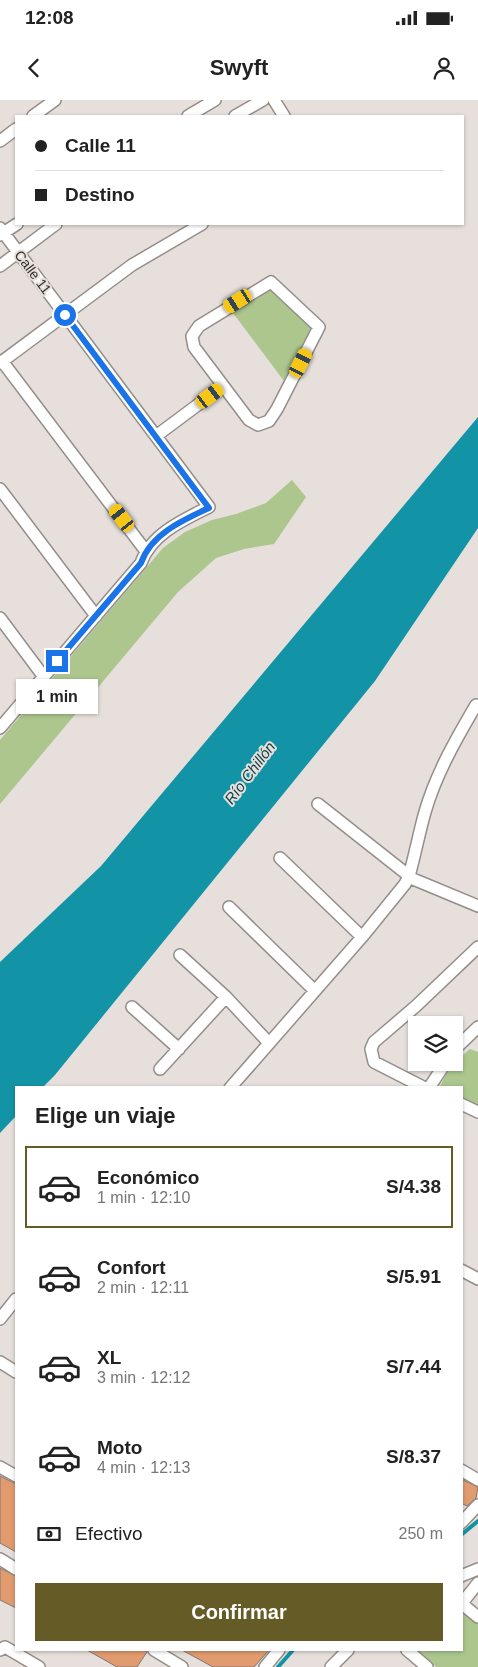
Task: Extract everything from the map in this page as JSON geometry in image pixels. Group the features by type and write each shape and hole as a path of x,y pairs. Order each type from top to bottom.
{"street":[{"path":"34,115 55,100"},
{"path":"190,115 215,100"},
{"path":"237,115 263,100"},
{"path":"274,100 283,115"},
{"path":"0,141 15,130"},
{"path":"1,232 15,225"},
{"path":"0,266 55,225"},
{"path":"0,728 141,563 145,550 1,362 132,265 200,225"},
{"name":"Calle 11","path":"1,232 18,252 209,508 177,524 145,550"},
{"path":"268,282 273,283 317,324 318,329 269,421 258,425 249,420 223,386 194,347 192,336 199,326 268,282"},
{"path":"156,436 223,386"},
{"path":"0,489 96,616"},
{"path":"0,618 44,677"},
{"path":"477,702 478,721"},
{"path":"232,1086 362,937 409,876 425,812 436,782 454,742 477,702"},
{"path":"318,804 409,876 478,906"},
{"path":"280,858 362,937"},
{"path":"229,907 315,991"},
{"path":"423,1086 374,1062 371,1049 374,1042 416,1006 478,947"},
{"path":"180,955 226,997 269,1043"},
{"path":"160,1069 226,997"},
{"path":"132,1007 179,1049"},
{"path":"463,1041 478,1027"},
{"path":"428,1086 439,1071"},
{"path":"463,1105 478,1112"},
{"path":"463,1271 478,1279"},
{"path":"0,1319 15,1300"},
{"path":"0,1362 15,1371"},
{"path":"0,1467 15,1475"},
{"path":"463,1471 478,1480"},
{"path":"463,1521 478,1504"},
{"path":"0,1559 15,1568"},
{"path":"463,1575 478,1569"},
{"path":"463,1602 478,1583"},
{"path":"463,1604 478,1617"},
{"path":"0,1650 5,1647 39,1667"},
{"path":"156,1651 182,1667"},
{"path":"265,1667 278,1651"},
{"path":"331,1667 347,1651"},
{"path":"408,1651 427,1667"}],"green space":[{"path":"270,289 311,328 284,381 233,313"},
{"path":"292,480 306,497 274,544 244,549 216,558 178,592 0,804 0,740 163,548 185,532 212,520 266,503"},
{"path":"470,1049 478,1052 478,1105 463,1099 463,1086 440,1086 448,1071 463,1071 463,1055"},
{"path":"463,1610 478,1622 478,1667 436,1667 417,1651 463,1651"}],"water":[{"name":"Río Chillón","path":"478,417 478,528 375,681 55,1075 44,1086 15,1086 15,1117 0,1133 0,962 101,866"}],"building":[{"path":"0,1476 15,1484 15,1551 0,1543"},
{"path":"463,1480 478,1487 476,1498 467,1506 463,1504"},
{"path":"0,1568 15,1576 15,1608 0,1600"},
{"path":"89,1651 147,1651 137,1667 117,1667"},
{"path":"184,1651 268,1651 254,1667 213,1667"}],"waterway":[{"path":"463,1533 478,1521"},
{"path":"278,1667 292,1651"}],"route":[{"path":"57,661 141,563 145,550 164,532 183,520 209,508 65,315"}]}
